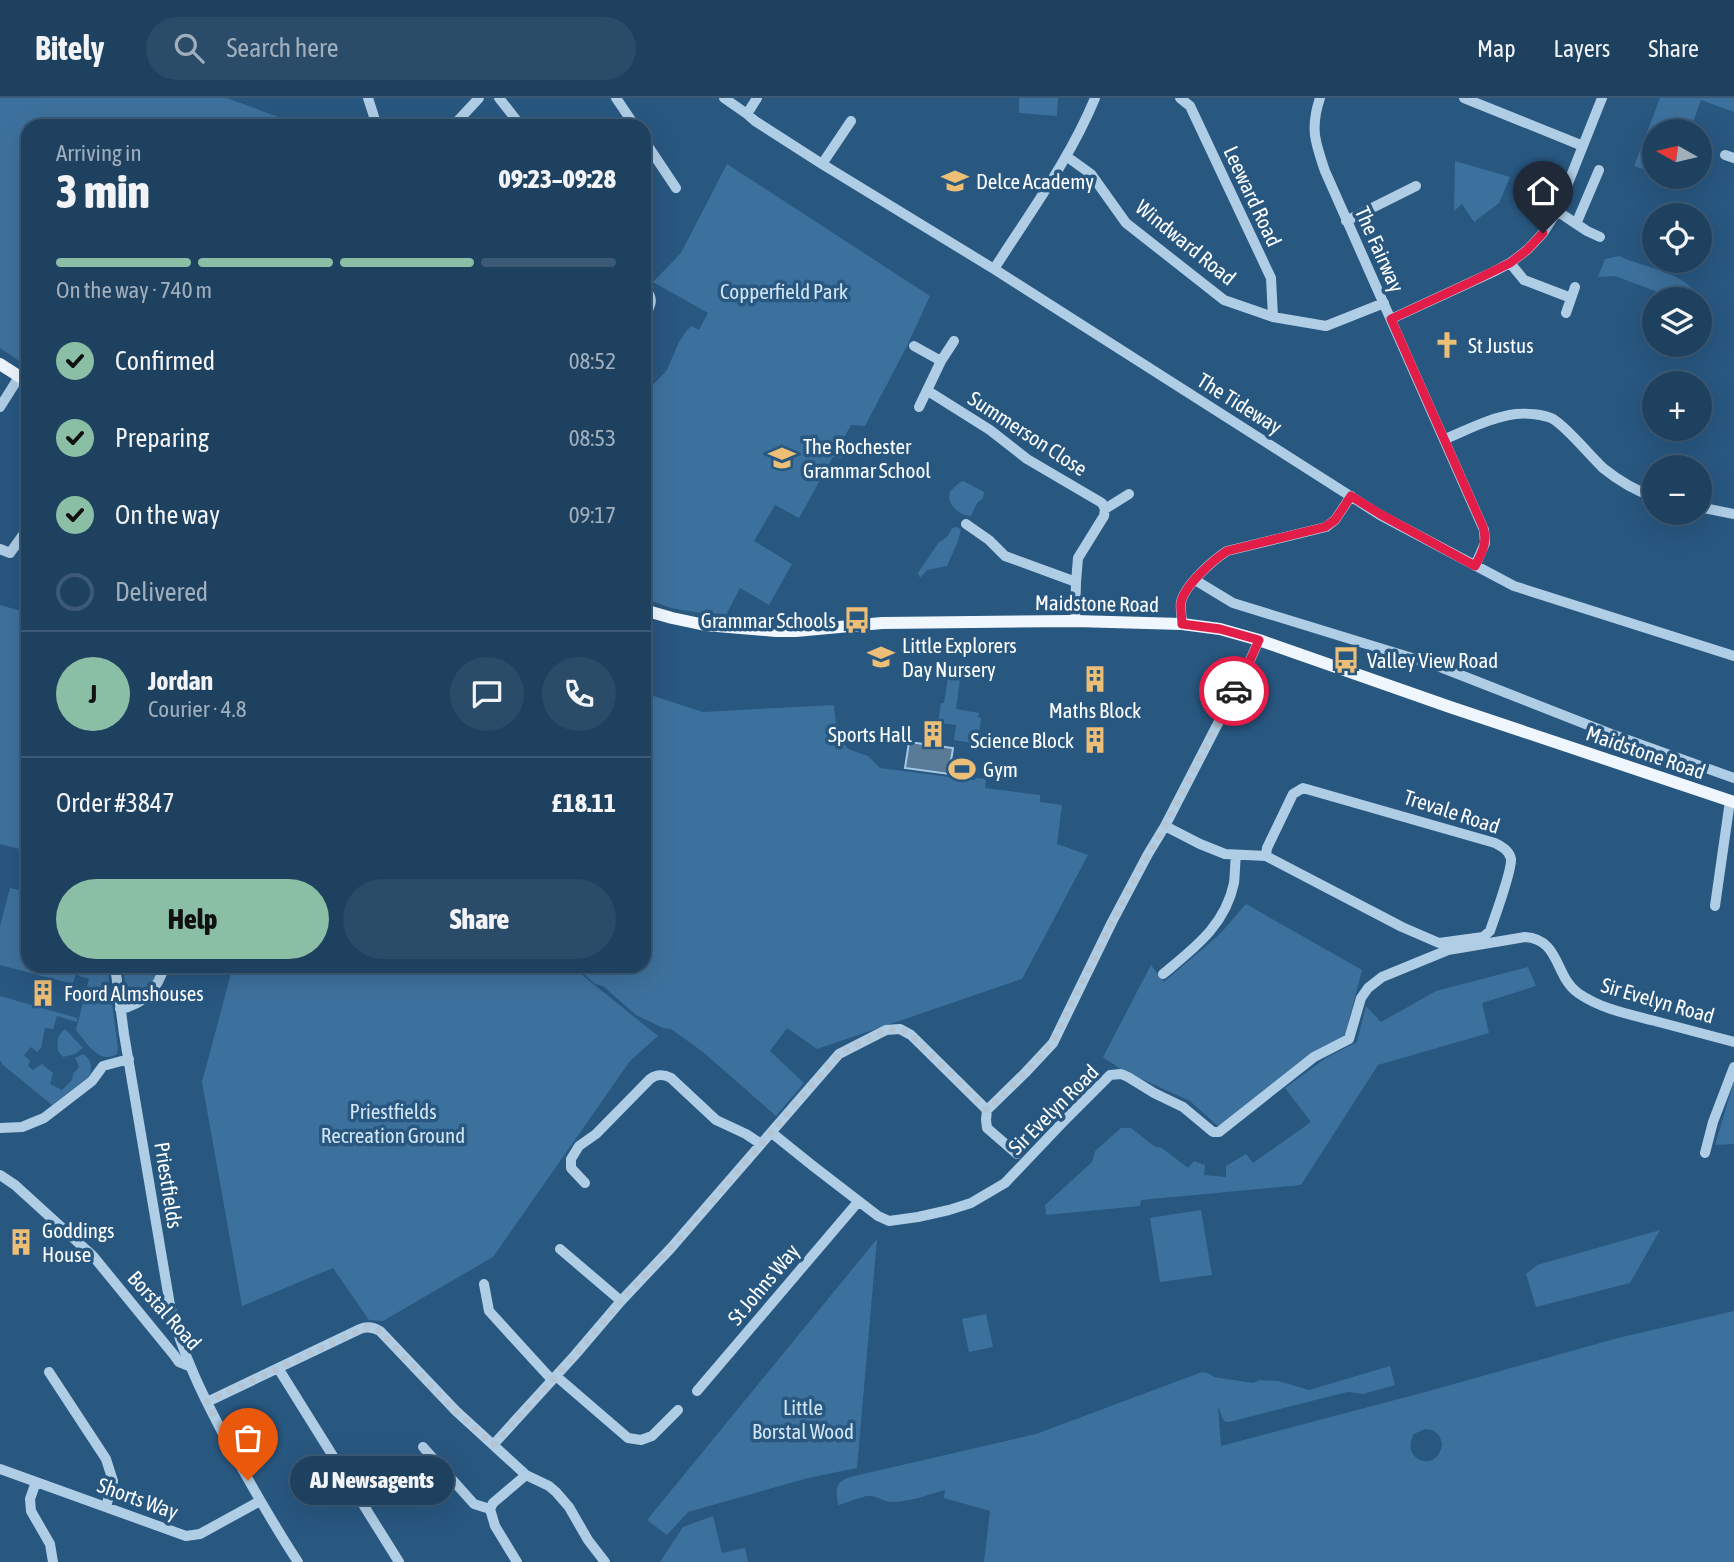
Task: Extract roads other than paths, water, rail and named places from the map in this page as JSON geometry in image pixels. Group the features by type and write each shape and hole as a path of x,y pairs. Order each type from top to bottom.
{"main road":[{"path":"0,364 21,377"},
{"name":"Maidstone Road","path":"651,612 705,625 768,631 882,623 1075,621 1182,624 1220,629 1732,802"}],"street":[{"path":"368,98 375,119"},
{"path":"460,119 479,98"},
{"path":"499,98 516,119"},
{"path":"616,98 630,119"},
{"name":"The Tideway","path":"724,98 822,164 994,269 1380,514 1475,566 1522,588 1734,656"},
{"path":"751,117 757,98"},
{"path":"994,269 1066,156 1095,98"},
{"name":"Leeward Road","path":"1180,98 1190,106 1271,278 1273,317"},
{"name":"The Fairway","path":"1320,98 1316,111 1314,141 1346,221 1486,534 1484,547 1475,566"},
{"path":"1464,98 1583,146"},
{"path":"1391,319 1510,263 1527,250 1543,233 1557,211 1602,98"},
{"path":"822,164 850,121"},
{"path":"651,150 676,188"},
{"name":"Windward Road","path":"1066,156 1091,174 1126,223 1224,300 1273,317 1326,326 1384,303"},
{"path":"1576,224 1599,170"},
{"path":"1346,221 1416,186"},
{"path":"1557,211 1600,237"},
{"path":"1510,263 1524,280 1571,298"},
{"path":"1566,313 1575,287"},
{"path":"919,407 928,391 929,383 954,341"},
{"path":"914,346 941,361"},
{"path":"0,407 21,382"},
{"name":"Summerson Close","path":"928,391 990,430 1027,459 1102,503 1105,509"},
{"path":"1445,439 1507,415 1529,414 1552,419 1604,469 1623,484 1642,492"},
{"path":"1075,621 1078,558 1104,516 1105,509 1129,494"},
{"path":"1182,624 1183,597 1215,558 1227,551 1325,527 1335,520 1351,496"},
{"path":"1712,509 1734,514"},
{"path":"966,524 989,540 1005,556 1076,582"},
{"path":"5,551 21,535"},
{"name":"Maidstone Road","path":"1195,580 1233,603 1423,661 1611,734 1734,778"},
{"path":"1017,1154 987,1128 987,1110 1052,1043 1259,640"},
{"name":"Trevale Road","path":"1165,826 1225,854 1266,856 1402,927 1439,943 1483,937 1490,931 1511,859 1507,850 1496,843 1303,788 1293,794 1267,848 1266,856"},
{"path":"1715,906 1732,802"},
{"path":"1163,974 1203,941 1224,912 1234,882 1236,855"},
{"name":"Sir Evelyn Road","path":"772,1133 882,1218 890,1221 939,1213 974,1202 1007,1182 1093,1090 1113,1074 1129,1077 1183,1107 1213,1132 1220,1132 1316,1055 1349,1039 1365,992 1382,977 1462,946 1525,937 1533,938 1550,948 1572,988 1600,1006 1734,1042"},
{"name":"Priestfields","path":"116,973 170,1305 189,1366"},
{"path":"120,1009 134,1006 148,995 162,973"},
{"path":"493,1445 681,1237 839,1054 886,1030 900,1029 911,1035 987,1110"},
{"path":"0,1128 22,1126 44,1118 92,1081 103,1066 128,1059"},
{"path":"1705,1153 1713,1122 1734,1067"},
{"path":"585,1183 571,1168 570,1161 576,1150 656,1076 671,1078 716,1120 761,1144"},
{"name":"Borstal Road","path":"0,1175 15,1185 93,1256 179,1362 189,1366 260,1501 298,1562"},
{"name":"St Johns Way","path":"697,1391 858,1202"},
{"path":"561,1249 621,1301"},
{"path":"484,1284 489,1311 554,1378 628,1438 641,1440 652,1436 678,1410"},
{"path":"207,1402 372,1327 380,1331 446,1402 526,1475 556,1492 569,1507 587,1540 605,1562"},
{"path":"278,1368 399,1562"},
{"path":"49,1372 106,1459 113,1481 106,1507"},
{"path":"423,1447 474,1504 490,1509"},
{"name":"Shorts Way","path":"0,1469 192,1536 260,1501"},
{"path":"490,1509 496,1500 526,1475"},
{"path":"36,1482 30,1499 31,1511 50,1544 53,1562"},
{"path":"490,1509 495,1526 517,1562"}],"place":[{"name":"Delce Academy","path":"955,181"},
{"name":"St Justus","path":"1447,345"},
{"name":"The Rochester Grammar School","path":"782,458"},
{"name":"Grammar Schools","path":"857,620"},
{"name":"Little Explorers Day Nursery","path":"881,657"},
{"name":"Valley View Road","path":"1346,660"},
{"name":"Maths Block","path":"1095,679"},
{"name":"Sports Hall","path":"933,734"},
{"name":"Science Block","path":"1095,740"},
{"name":"Gym","path":"962,769"},
{"name":"Foord Almshouses","path":"43,993"},
{"name":"Goddings House","path":"21,1242"},
{"name":"AJ Newsagents","path":"248,1480"}],"park label":[{"name":"Copperfield Park","path":"784,291"},
{"name":"Priestfields Recreation Ground","path":"393,1123"},
{"name":"Little Borstal Wood","path":"803,1419"}]}
